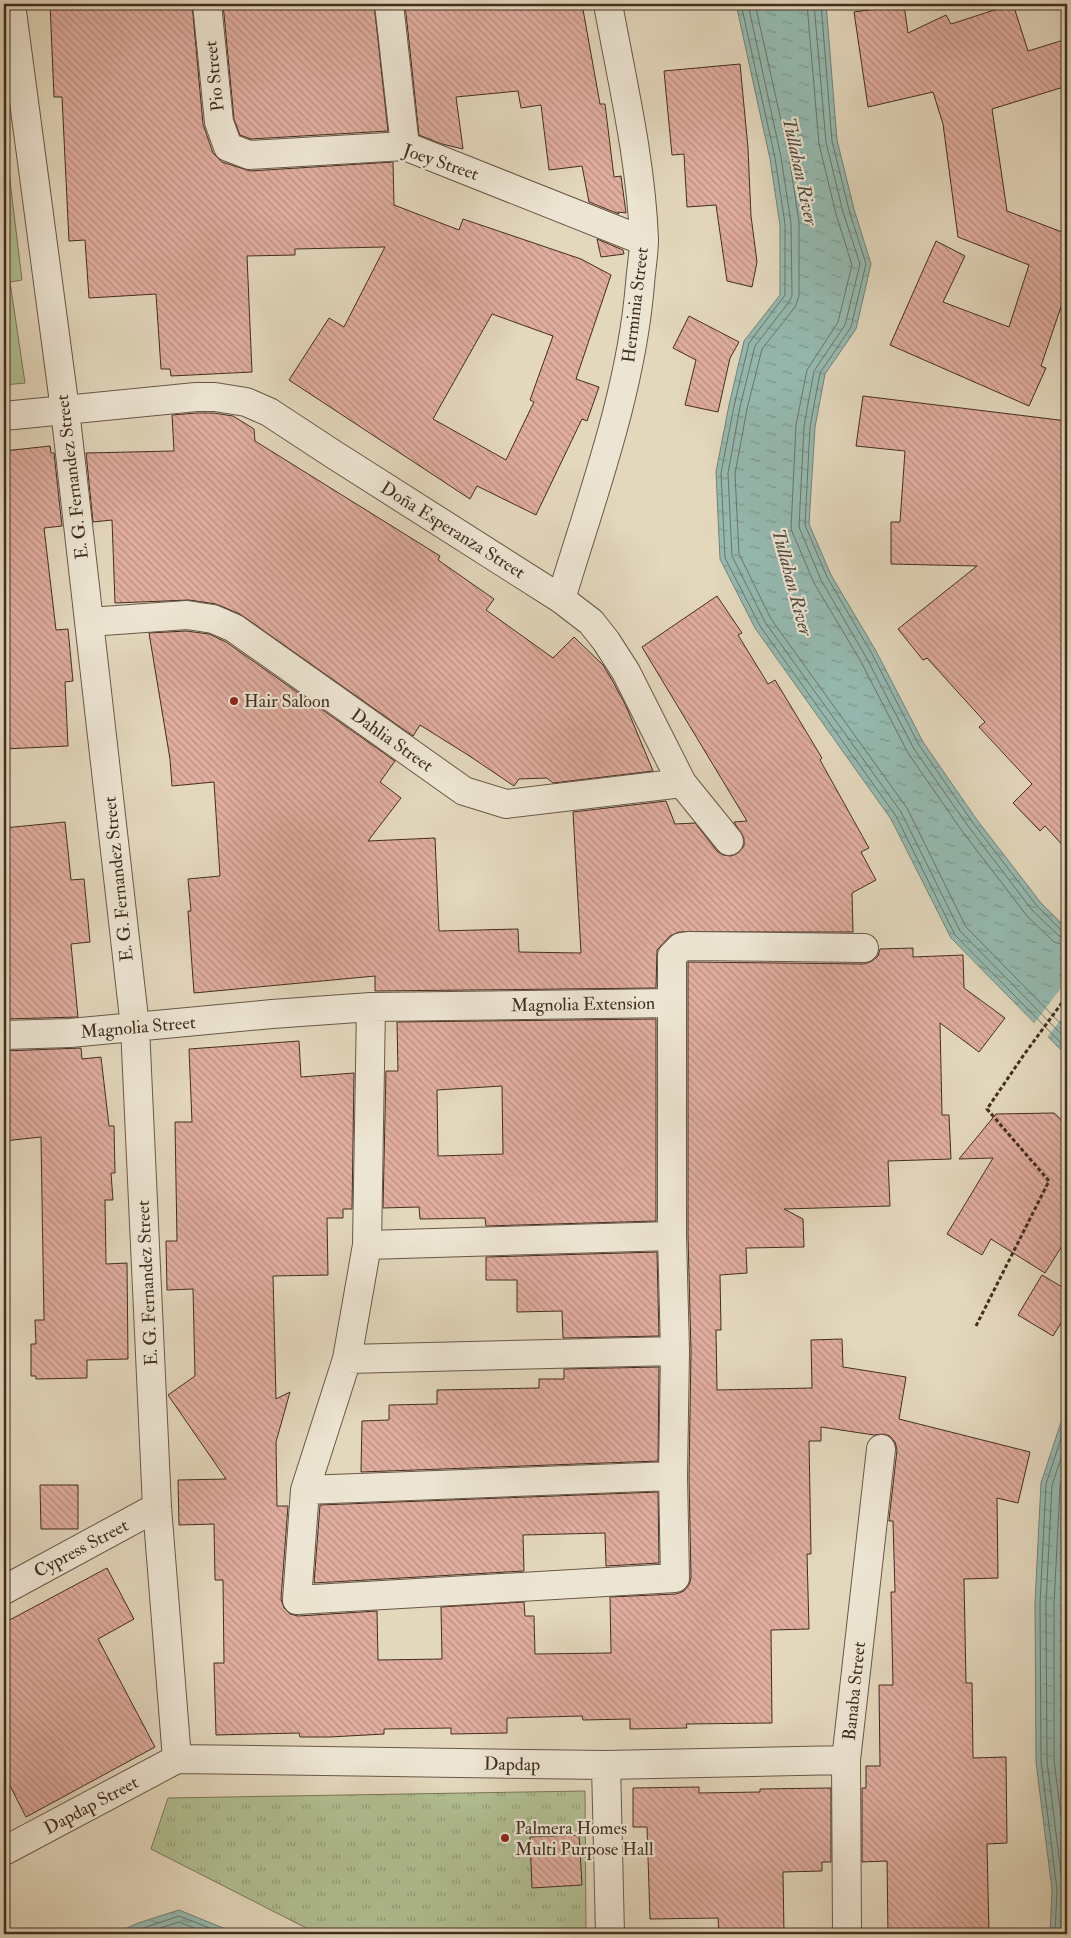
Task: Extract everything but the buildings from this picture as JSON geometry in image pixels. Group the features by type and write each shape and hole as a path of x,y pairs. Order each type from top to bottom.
{"street":[{"name":"E. G. Fernandez Street","path":"11,4 65,410 135,1027 157,1507 177,1759"},
{"name":"Pio Street","path":"207,4 219,122 228,148"},
{"path":"389,4 405,146"},
{"name":"Herminia Street","path":"561,599 604,462 624,386 638,303 644,241 634,148 608,4"},
{"name":"Joey Street","path":"228,148 249,155 405,146 644,241"},
{"name":"Doña Esperanza Street","path":"4,416 196,397 216,397 246,402 269,412 561,599 591,622 626,672 682,783 728,841"},
{"name":"Dahlia Street","path":"89,622 187,615 213,619 234,628 464,791 506,804 682,783"},
{"name":"Magnolia Extension","path":"272,1014 371,1007 672,1003 672,956 681,947 864,948"},
{"path":"371,1007 367,1245 346,1359 305,1490 297,1600 675,1578 673,1476 676,1351 672,1236 672,1003"},
{"name":"Magnolia Street","path":"4,1035 70,1033 272,1014"},
{"path":"367,1245 672,1236"},
{"path":"346,1359 676,1351"},
{"name":"Banaba Street","path":"847,1934 846,1760 881,1449"},
{"path":"305,1490 673,1476"},
{"name":"Cypress Street","path":"4,1590 157,1507"},
{"name":"Dapdap","path":"177,1759 606,1765 846,1760"},
{"name":"Dapdap Street","path":"4,1850 177,1759"},
{"path":"606,1765 610,1934"}],"path":[{"path":"976,1326 1049,1181 987,1109 1067,996"}],"green space":[{"path":"4,131 22,280 10,282 25,383 4,385"},
{"path":"585,1791 586,1934 318,1934 151,1849 168,1798"}],"water":[{"name":"Tullahan River","path":"736,4 826,4 837,140 854,209 871,264 856,329 825,374 815,427 809,524 831,575 876,651 923,742 977,820 1041,903 1067,929 1067,1056 951,938 891,819 755,628 720,559 716,472 729,405 744,341 780,295 780,225 770,159"},
{"path":"1067,1404 1067,1934 1050,1934 1052,1890 1036,1762 1035,1603 1041,1483"},
{"path":"179,1910 238,1934 114,1934 138,1923"}],"pier":[{"path":"1067,980 1067,1011 1046,1039 1033,1025"}],"place":[{"name":"Hair Saloon","path":"234,701"},
{"name":"Palmera Homes Multi Purpose Hall","path":"505,1838"}]}
